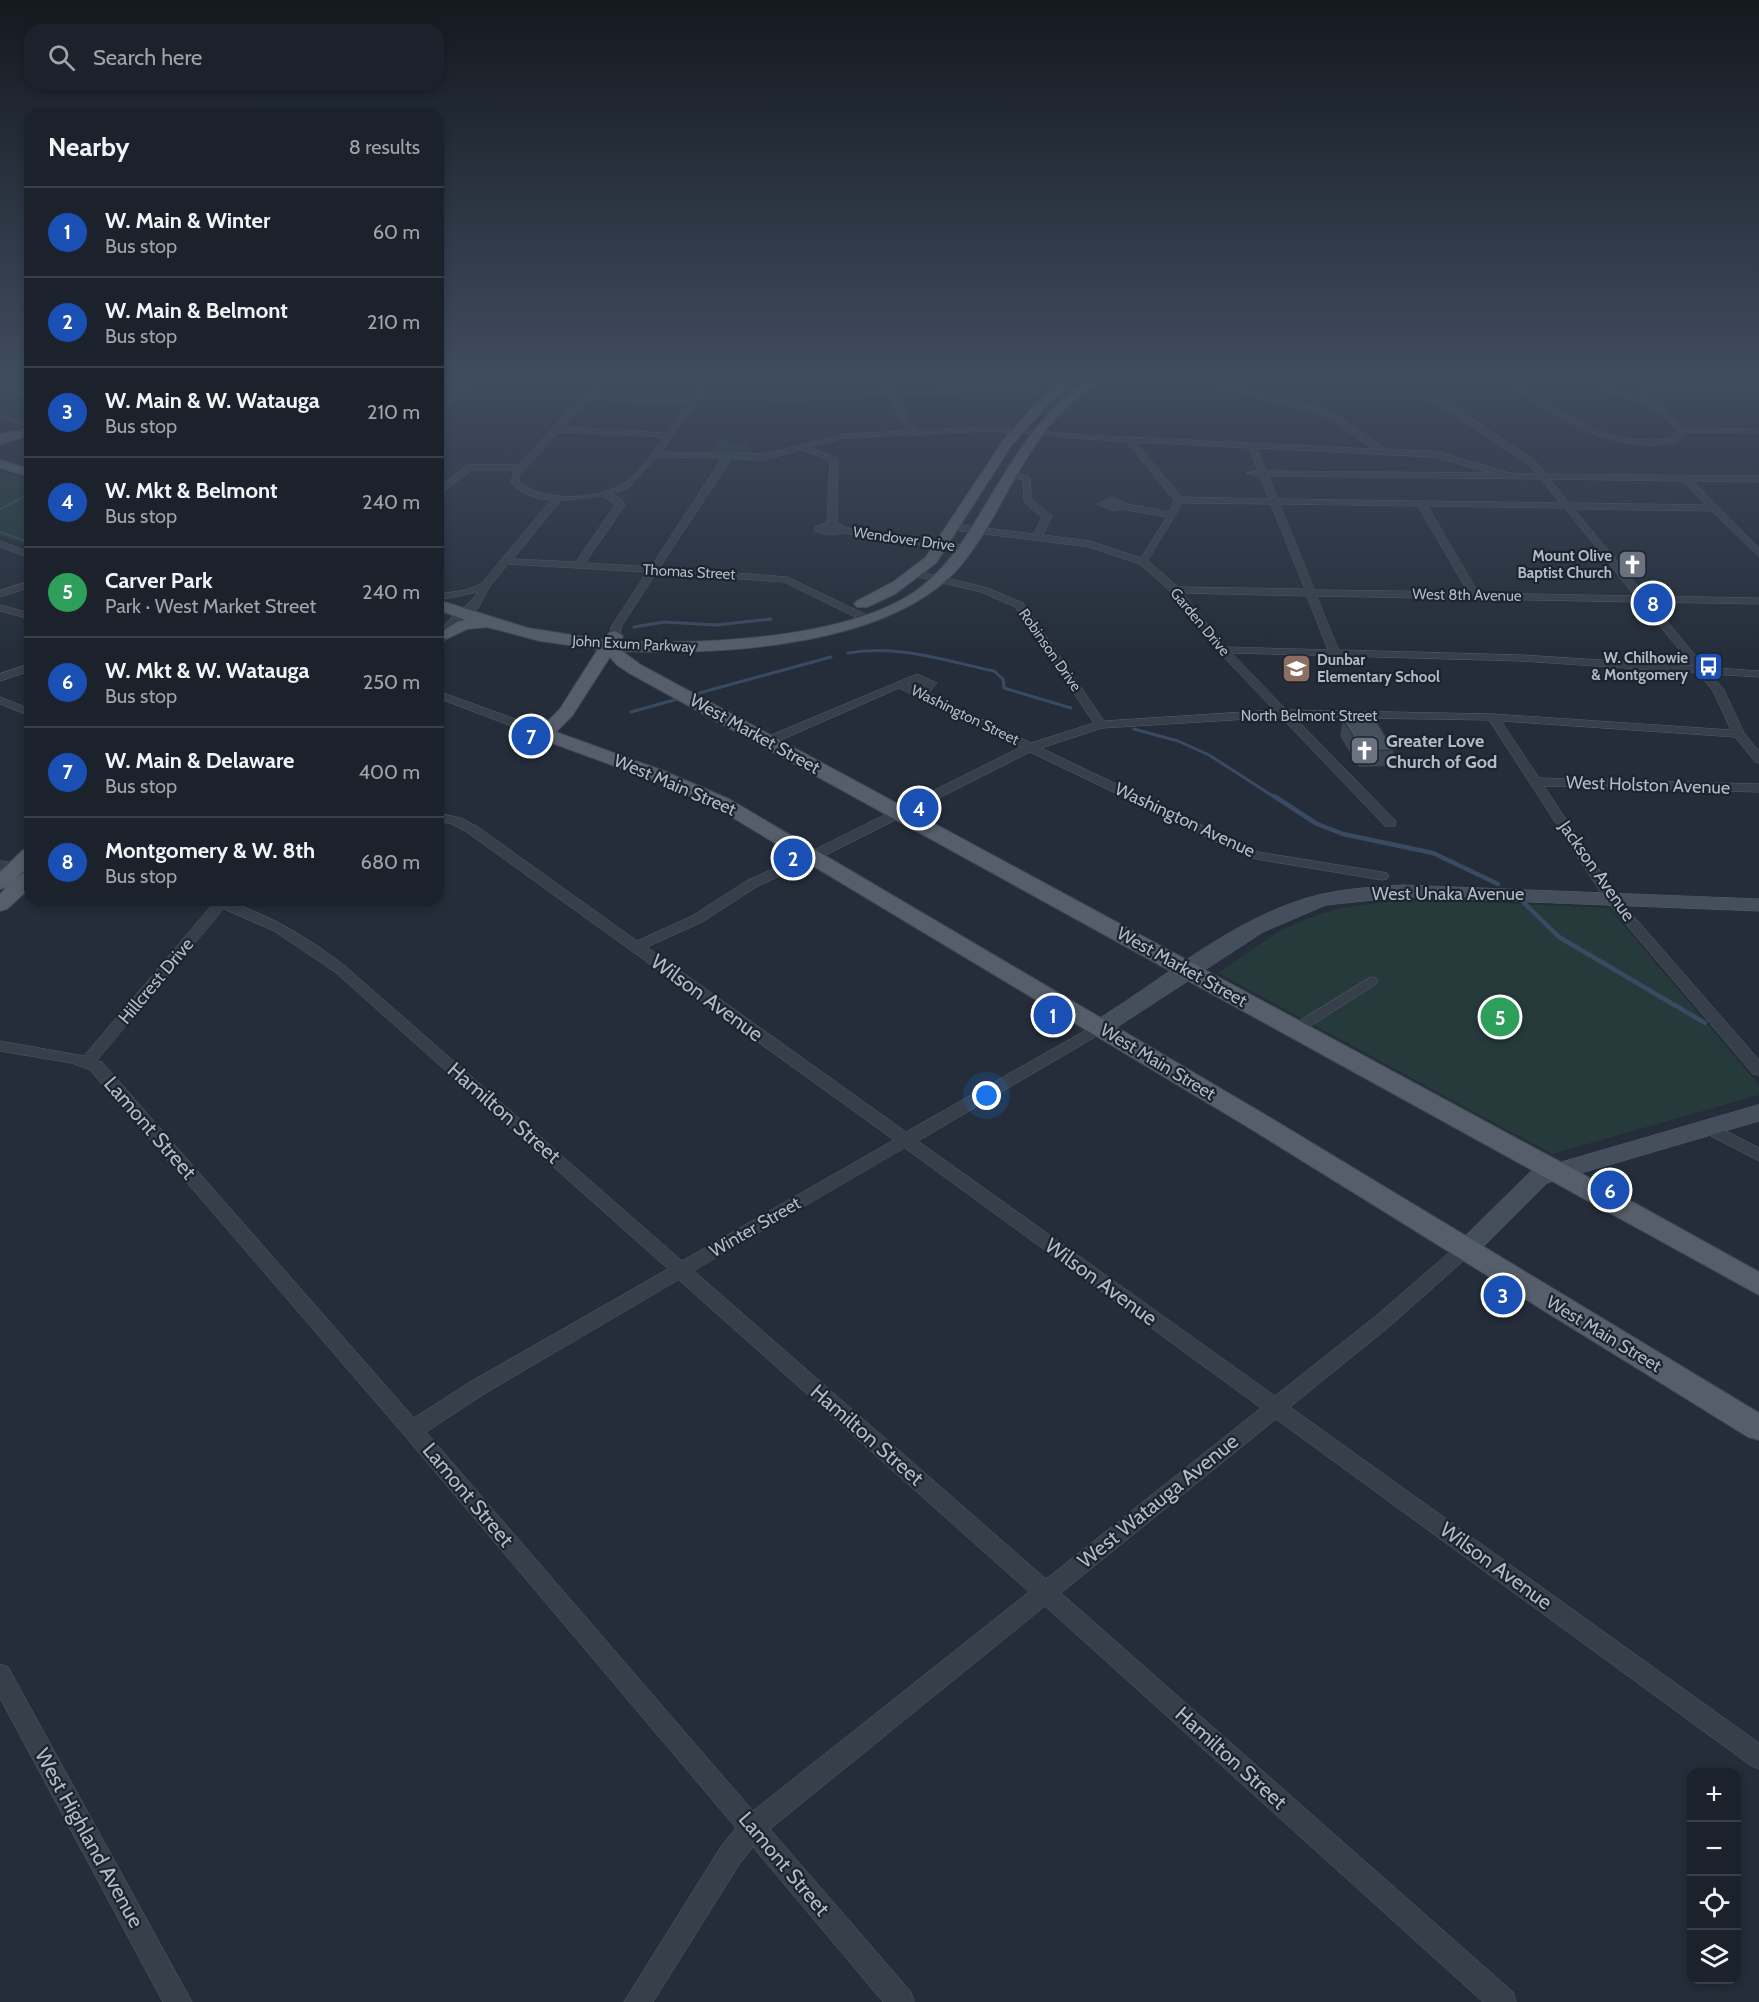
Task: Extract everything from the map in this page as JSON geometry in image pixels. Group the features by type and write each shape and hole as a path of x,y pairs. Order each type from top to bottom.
{"main road":[{"name":"John Exum Parkway","path":"467,609 612,641 753,632 848,609 887,592 916,574 941,545 989,471"},
{"name":"John Exum Parkway","path":"491,624 523,633 669,649 761,642 805,635 865,618 909,599 940,579 955,564 1012,471"},
{"path":"444,600 467,609 491,624"},
{"path":"444,638 463,625 491,624"},
{"path":"523,633 582,656 586,660 583,683"},
{"name":"West Market Street","path":"612,641 623,662 1557,1171 1759,1285"},
{"path":"544,734 566,712 612,641"},
{"path":"644,673 641,666 650,654 669,649"},
{"path":"595,665 607,660 623,662"},
{"name":"West Main Street","path":"544,734 699,792 813,856 1255,1119 1759,1428"},
{"path":"0,883 23,870"},
{"path":"0,905 23,870"},
{"name":"West Unaka Avenue","path":"1100,1028 1269,920 1314,902 1360,894 1459,892 1759,905"},
{"name":"West Watauga Avenue","path":"1464,1249 1539,1177 1711,1129 1759,1113"}],"street":[{"path":"444,488 463,471"},
{"path":"518,471 515,483 521,489 557,498 603,493 627,485 639,471"},
{"path":"612,641 616,628 718,471"},
{"name":"Wendover Drive","path":"834,471 832,523 843,530 965,548"},
{"path":"1156,471 1179,500"},
{"path":"1495,471 1516,478"},
{"path":"1540,471 1727,705 1739,734 1759,759"},
{"path":"1010,474 1027,479 1027,500 1047,516 1038,536"},
{"path":"1250,474 1759,479"},
{"path":"1263,474 1335,653"},
{"path":"1686,479 1759,554"},
{"path":"579,565 620,505 618,501 603,493"},
{"path":"444,597 468,593 485,585 557,498"},
{"path":"1179,500 1714,508"},
{"path":"1143,562 1173,515 1179,500"},
{"path":"1421,504 1475,595"},
{"path":"1122,506 1173,515"},
{"path":"832,523 819,529 828,532 843,530"},
{"name":"Garden Drive","path":"953,527 1090,544 1143,562 1175,590 1223,650 1282,714 1390,823"},
{"path":"0,544 24,553"},
{"name":"Thomas Street","path":"505,561 787,580 865,618"},
{"name":"Robinson Drive","path":"916,574 994,593 1019,606 1101,725"},
{"path":"444,636 454,618 467,609 485,590 485,585"},
{"path":"0,594 24,586"},
{"name":"West 8th Avenue","path":"1175,590 1759,601"},
{"path":"0,608 24,614"},
{"path":"1223,650 1522,658 1759,674"},
{"path":"0,678 24,669"},
{"name":"Washington Street","path":"768,741 899,684 922,693 1030,747"},
{"name":"West Main Street","path":"444,696 544,734"},
{"path":"0,700 24,710"},
{"name":"North Belmont Street","path":"636,947 697,919 753,883 813,856 1030,747 1101,725 1263,713 1493,717 1739,734"},
{"name":"Jackson Avenue","path":"1493,717 1612,899 1759,1070"},
{"name":"Washington Avenue","path":"1030,747 1255,855 1382,876"},
{"name":"West Holston Avenue","path":"1536,783 1759,788"},
{"name":"Wilson Avenue","path":"444,819 465,825 907,1140 1759,1757"},
{"name":"Hillcrest Drive","path":"87,1062 215,906"},
{"name":"Hamilton Street","path":"233,906 314,948 1046,1593 1503,2002"},
{"path":"1296,1029 1371,981"},
{"name":"Winter Street","path":"412,1430 477,1388 1100,1028"},
{"name":"Lamont Street","path":"0,1046 60,1055 96,1066 412,1430 901,2002"},
{"path":"1711,1129 1759,1155"},
{"name":"West Watauga Avenue","path":"638,2002 731,1854 753,1827 1383,1321 1464,1249"},
{"name":"West Highland Avenue","path":"0,1675 178,2002"}],"shaded area":[{"path":"1,471 24,478 24,544 0,536"},
{"path":"1429,900 1609,908 1759,1085 1759,1095 1552,1154 1218,973 1279,932 1321,914 1375,903"}],"building":[{"path":"1375,719 1394,750 1362,751 1343,720"}],"waterway":[{"path":"0,509 24,497"},
{"path":"0,532 24,541"},
{"path":"634,627 664,622 716,625 771,619"},
{"path":"848,653 904,652 994,671 1003,679 1004,688 1071,708"},
{"path":"692,695 831,657"},
{"path":"631,712 681,698"},
{"path":"1134,729 1178,741 1209,755 1276,798"},
{"path":"1274,796 1317,824 1343,834 1433,853 1498,884"},
{"path":"1523,902 1559,937 1705,1023"}],"place":[{"name":"Mount Olive Baptist Church","path":"1633,565"},
{"name":"Montgomery & W. 8th","path":"1653,603"},
{"name":"W. Chilhowie & Montgomery","path":"1709,667"},
{"name":"Dunbar Elementary School","path":"1296,669"},
{"name":"W. Main & Delaware","path":"531,736"},
{"name":"Greater Love Church of God","path":"1365,751"},
{"name":"W. Mkt & Belmont","path":"919,808"},
{"name":"W. Main & Belmont","path":"793,858"},
{"name":"W. Main & Winter","path":"1053,1015"},
{"name":"Carver Park","path":"1500,1017"},
{"name":"W. Mkt & W. Watauga","path":"1610,1190"},
{"name":"W. Main & W. Watauga","path":"1503,1295"}]}
